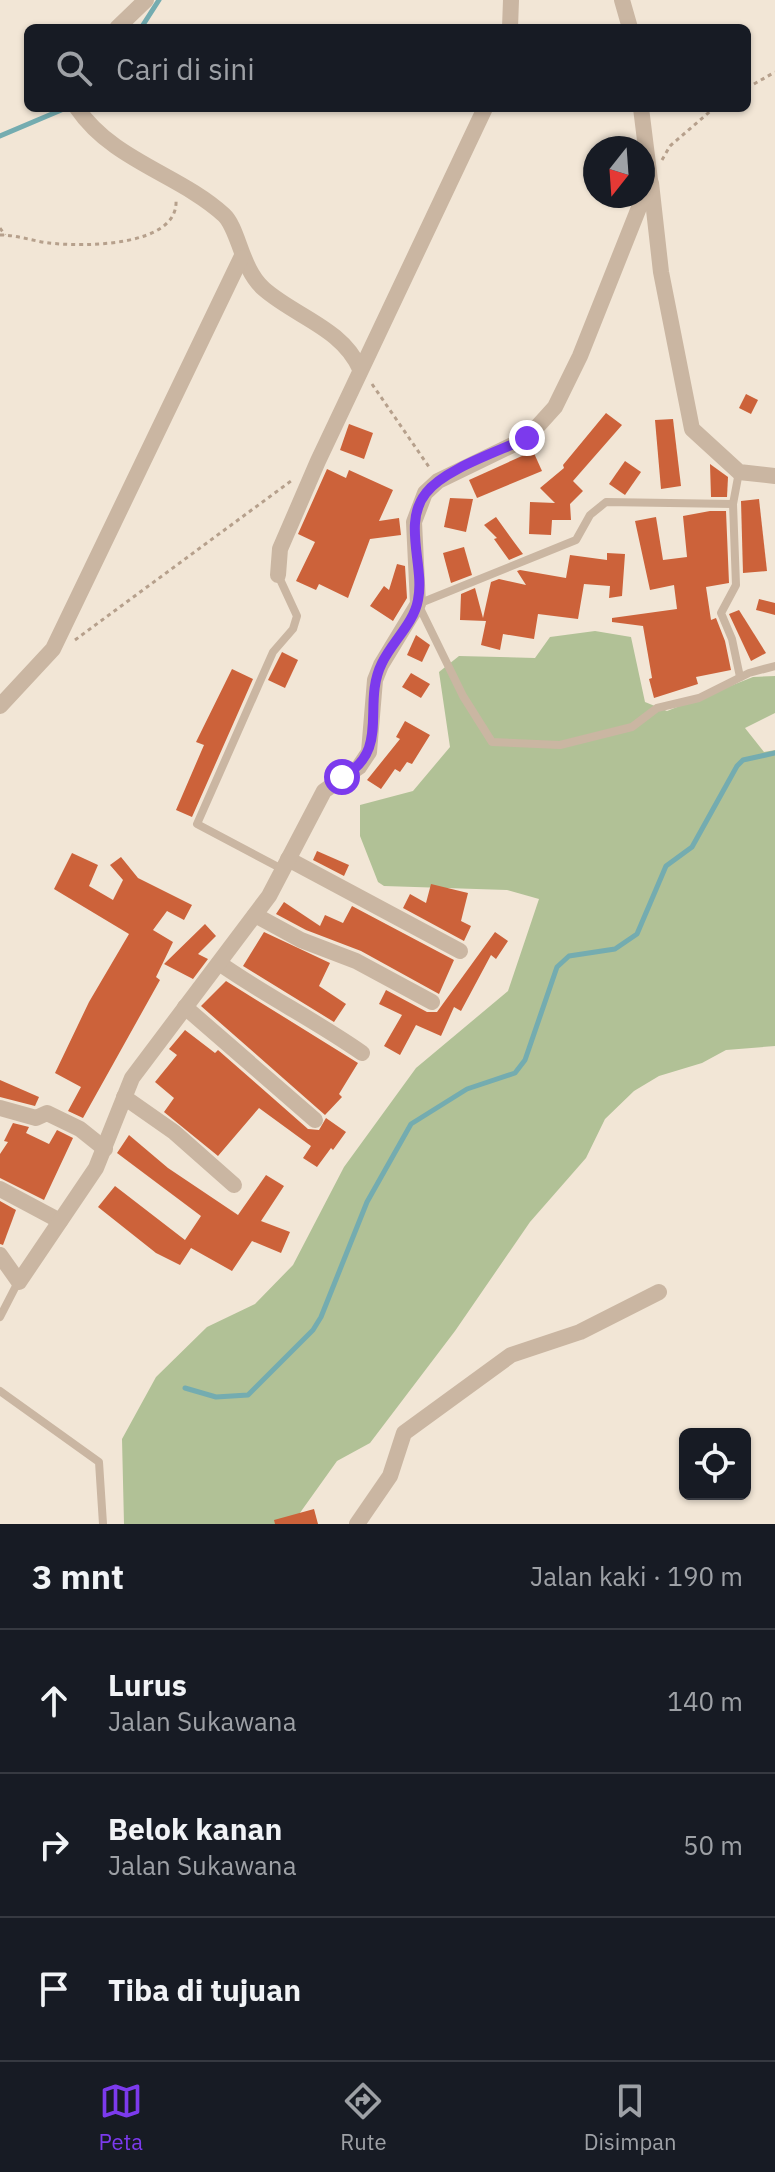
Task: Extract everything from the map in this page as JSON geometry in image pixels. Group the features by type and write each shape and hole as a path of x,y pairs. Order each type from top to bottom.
{"street":[{"path":"121,24 146,0"},
{"path":"510,24 511,0"},
{"path":"622,0 630,24"},
{"path":"628,0 631,24"},
{"path":"80,112 101,136 226,217 241,258 261,287 343,341 360,369"},
{"path":"278,575 280,549 360,369 483,112"},
{"path":"642,112 644,136"},
{"path":"0,1255 19,1282 105,1149 124,1097 157,1041 255,915 324,791 359,767 369,752 375,680 385,656 418,604 414,522 425,493 438,481 527,438 551,414 580,356 639,208"},
{"path":"653,208 661,272 692,429 739,472 775,476"},
{"path":"0,706 53,649 241,258"},
{"path":"285,864 460,951"},
{"path":"255,915 301,940 356,961 432,1002"},
{"path":"219,963 273,1001 309,1016 362,1053"},
{"path":"185,1007 315,1120"},
{"path":"124,1097 174,1132 234,1185"},
{"path":"0,1108 36,1118 47,1113 80,1129 105,1149"},
{"path":"0,1189 60,1221"},
{"path":"357,1524 390,1476 404,1433 511,1355 580,1332 659,1292"}],"lane":[{"path":"739,472 733,504 736,585 721,613 732,639 740,677"},
{"path":"733,504 606,502 590,515 581,537 567,545 418,604 463,696 492,742 560,745 632,727 657,708 699,698 740,677 775,666"},
{"path":"278,575 297,616 293,629 273,652 197,824 285,864"},
{"path":"0,1317 19,1282"},
{"path":"0,1391 97,1459 103,1478 103,1524"}],"path":[{"path":"751,86 775,72"},
{"path":"655,172 670,146 709,112"},
{"path":"0,228 2,235 52,243 97,244 145,236 166,228 175,216 177,202 162,176"},
{"path":"360,369 382,395 438,481"},
{"path":"53,649 78,640 292,480"}],"green space":[{"path":"595,631 631,637 645,702 667,711 753,677 775,676 775,713 745,728 764,752 775,750 775,1046 726,1050 702,1063 659,1076 634,1091 605,1119 586,1158 530,1222 455,1331 370,1443 337,1461 292,1524 124,1524 122,1439 156,1377 207,1327 255,1304 293,1265 344,1167 416,1068 508,991 539,899 507,890 384,886 378,882 360,836 360,805 413,791 450,747 439,672 459,656 535,658 550,637"}],"building":[{"path":"746,394 758,400 751,414 739,408"},
{"path":"606,413 622,425 573,481 583,491 570,504 571,520 552,520 551,535 529,534 530,502 555,503 540,488 564,468 563,465"},
{"path":"673,419 681,486 661,489 655,420"},
{"path":"349,424 373,433 364,459 340,450"},
{"path":"533,451 542,471 477,498 469,480"},
{"path":"625,461 641,472 625,495 609,484"},
{"path":"710,464 728,477 727,497 711,497"},
{"path":"327,469 346,478 349,470 393,490 379,521 399,518 401,535 370,539 348,598 319,584 316,590 296,581 315,542 298,534"},
{"path":"450,498 473,499 466,532 444,527"},
{"path":"759,499 767,571 743,573 741,501"},
{"path":"726,511 729,583 706,587 711,620 716,618 731,670 696,677 698,684 654,698 643,626 612,622 612,618 677,609 674,585 650,590 635,521 656,517 663,560 687,557 683,516"},
{"path":"496,517 523,554 509,560 494,539 497,538 484,525"},
{"path":"464,547 472,575 451,583 443,553"},
{"path":"607,553 625,554 622,596 609,598 610,586 584,584 578,619 538,614 534,639 503,634 500,650 481,645 486,621 460,620 461,594 475,588 483,618 491,582 499,579 526,585 517,571 520,570 566,578 570,555 607,560"},
{"path":"397,564 405,566 407,598 393,621 370,606 384,586 389,590"},
{"path":"759,599 775,603 775,615 756,610"},
{"path":"739,610 766,653 751,661 729,614"},
{"path":"416,635 430,645 422,662 407,655"},
{"path":"282,652 298,660 285,688 268,680"},
{"path":"232,669 253,679 192,817 176,810 204,745 196,742"},
{"path":"411,673 430,684 421,698 402,687"},
{"path":"405,721 430,735 412,764 407,762 400,772 395,769 381,789 367,780 400,739 396,737"},
{"path":"317,851 349,865 344,876 313,860"},
{"path":"72,853 98,865 89,886 113,900 123,880 110,865 121,857 138,878 192,905 184,920 167,911 153,930 173,942 156,977 160,980 83,1118 68,1111 81,1087 55,1073 89,1002 129,934 54,889"},
{"path":"431,884 468,893 461,921 471,926 464,941 403,908 410,894 426,903"},
{"path":"284,902 320,926 325,915 343,923 352,906 454,960 439,994 361,951 306,930 276,914"},
{"path":"205,924 216,936 198,954 208,959 193,979 164,964"},
{"path":"264,932 330,963 319,986 346,1004 334,1022 243,966"},
{"path":"495,932 508,941 496,959 491,955 461,1011 454,1007 441,1036 416,1025 400,1055 384,1046 402,1015 379,1004 386,990 427,1012 437,1012"},
{"path":"226,981 358,1063 339,1094 342,1097 325,1115 201,1006"},
{"path":"185,1030 215,1053 218,1050 308,1129 319,1130 326,1118 346,1132 317,1167 303,1158 311,1146 259,1108 218,1156 164,1112 174,1098 155,1082 177,1055 169,1049"},
{"path":"0,1080 39,1097 35,1106 0,1097"},
{"path":"13,1123 29,1127 26,1133 49,1144 57,1130 73,1138 44,1200 0,1178 0,1154 8,1142 4,1141"},
{"path":"129,1135 168,1168 238,1215 266,1175 284,1186 261,1221 290,1232 281,1253 252,1241 232,1271 191,1248 180,1265 156,1253 98,1207 115,1186 185,1240 201,1216 117,1153"},
{"path":"0,1201 16,1210 3,1245 0,1244"},
{"path":"314,1509 318,1524 275,1524 274,1520"}],"waterway":[{"path":"144,24 159,0"},
{"path":"0,136 57,112"},
{"path":"185,1388 216,1397 248,1395 313,1330 367,1202 411,1124 467,1089 515,1073 525,1060 557,967 569,956 615,949 637,934 666,866 692,847 737,766 743,760 775,753"}],"route":[{"path":"342,777 359,767 369,752 375,680 390,648 418,604 414,522 425,493 447,476 527,438"}]}
